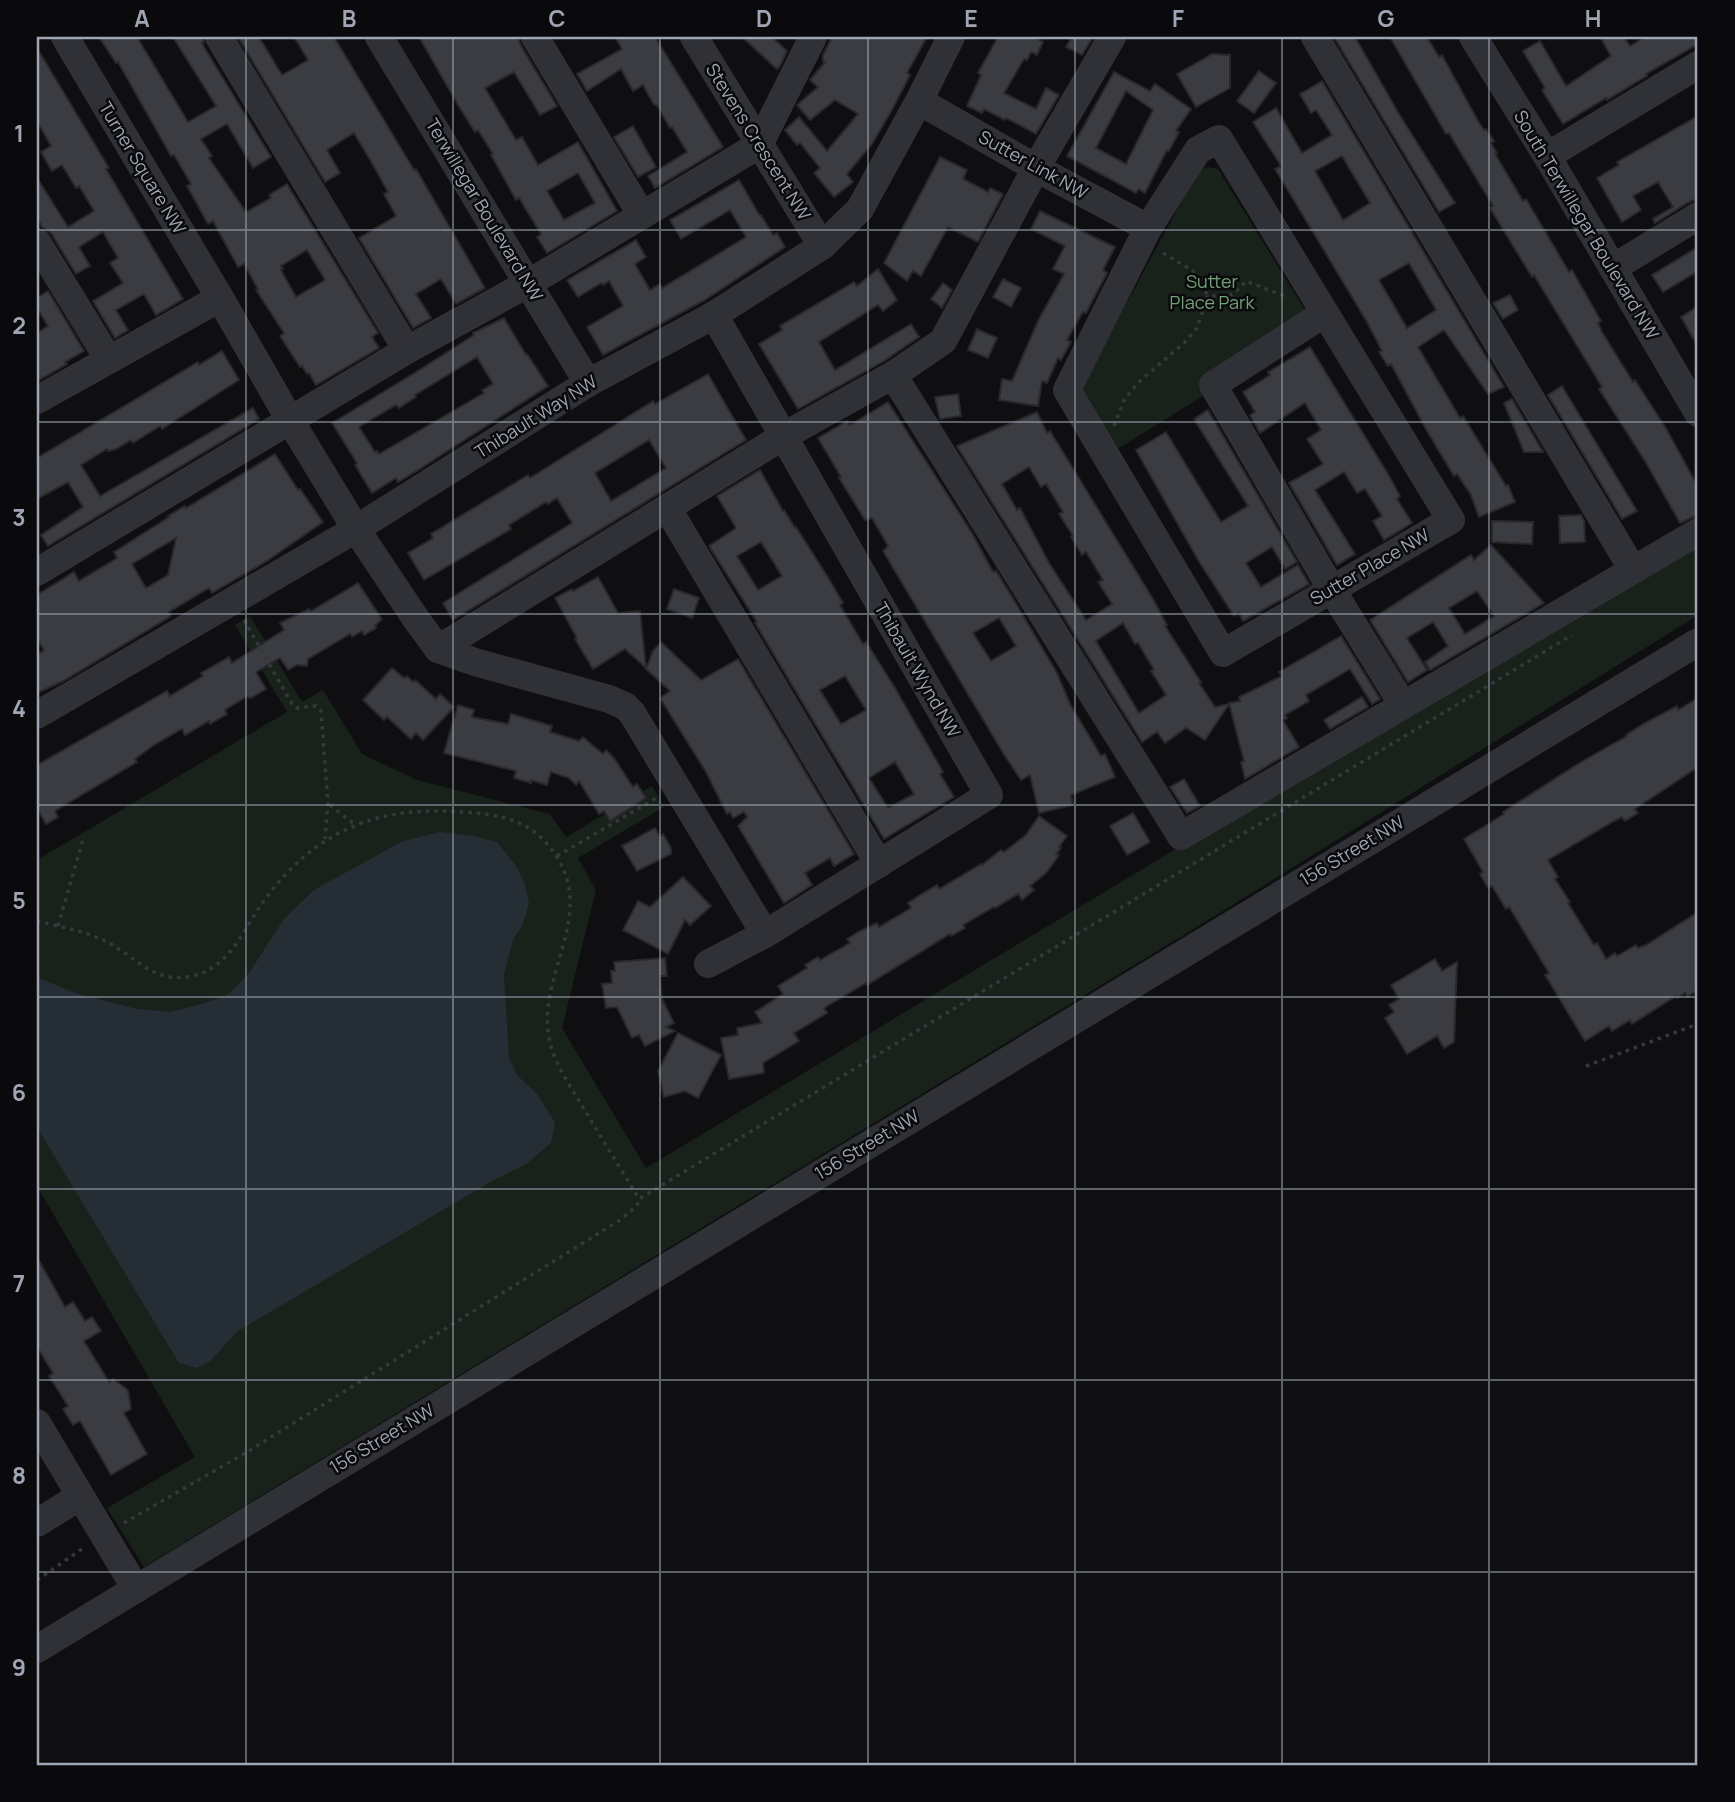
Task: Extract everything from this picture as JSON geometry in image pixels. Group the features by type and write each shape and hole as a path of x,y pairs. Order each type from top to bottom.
{"street":[{"name":"Turner Square NW","path":"65,37 356,529"},
{"path":"219,37 407,350"},
{"name":"Terwillegar Boulevard NW","path":"379,37 588,383"},
{"path":"535,37 641,214"},
{"name":"Stevens Crescent NW","path":"694,37 822,246"},
{"path":"37,572 407,350 529,283 759,145 813,37"},
{"name":"Thibault Way NW","path":"37,715 356,529 588,383 714,315 822,246 860,209 951,37"},
{"path":"438,649 782,437 893,375 943,341 1036,168 1112,37"},
{"path":"1315,37 1633,570"},
{"name":"South Terwillegar Boulevard NW","path":"1483,40 1613,268 1689,377 1698,414"},
{"path":"1547,156 1698,65"},
{"name":"Sutter Link NW","path":"919,101 1148,228"},
{"name":"Sutter Place NW","path":"1219,139 1451,520 1223,653 1067,390 1148,228 1198,150 1219,139"},
{"path":"1613,268 1698,216"},
{"path":"41,258 109,360"},
{"path":"37,400 220,298"},
{"path":"1325,313 1213,385 1332,590 1403,705"},
{"name":"Thibault Wynd NW","path":"708,964 765,934 989,795 714,315"},
{"path":"893,375 1181,836 1698,532"},
{"path":"668,509 879,864"},
{"path":"356,529 438,649 625,706 677,786 765,934"},
{"name":"156 Street NW","path":"37,1649 1698,642"},
{"path":"37,1423 136,1589"},
{"path":"37,1523 79,1497"}],"path":[{"path":"1163,253 1193,271 1194,278 1208,295 1224,297 1234,293 1246,281 1289,297"},
{"path":"1112,432 1125,398 1197,328 1208,295"},
{"path":"232,600 292,704 296,708 316,706 321,711 328,803 325,841"},
{"path":"37,1580 103,1535 247,1452 609,1227 637,1206 639,1199 1581,630"},
{"path":"556,856 677,786"},
{"path":"328,803 336,812 355,824"},
{"path":"37,921 108,942 151,972 175,977 204,973 230,953 262,902 302,858 355,824 387,815 424,810 495,814 527,826 556,856 562,866 571,898 566,933 550,997 549,1040 563,1073 639,1199"},
{"path":"58,926 83,836"},
{"path":"1586,1066 1698,1024"}],"green space":[{"name":"Sutter Place Park","path":"1208,167 1218,169 1308,315 1208,393 1114,451 1078,393 1198,171"},
{"path":"1698,543 1698,615 1218,914 144,1567 107,1508 195,1457 37,1186 37,860 287,712 235,625 250,616 302,702 323,690 362,754 417,780 550,814 566,837 652,786 664,807 578,858 596,890 562,1028 646,1168 1174,850"}],"shaded area":[{"path":"440,832 497,842 516,866 525,885 529,903 523,924 513,940 504,975 509,1058 517,1075 537,1094 555,1123 551,1143 526,1164 492,1181 238,1331 210,1361 197,1368 179,1363 37,1127 37,977 75,993 137,1009 170,1012 205,1003 229,994 249,973 284,919 314,890 403,841"}],"building":[{"path":"99,37 137,37 188,122 216,106 173,37 202,37 207,52 271,157 253,168 227,124 201,139 212,156 209,158 246,212 271,198 269,195 287,184 378,333 372,337 379,348 316,385 309,373 300,367 280,336 284,333 256,290 258,289 244,264 238,267 213,221 208,224 187,186 191,184 174,155 171,156 118,62 116,63","holes":["307,250 325,280 296,297 281,266"]},
{"path":"238,37 259,37 282,75 308,60 294,37 334,37 414,170 416,169 485,288 456,304 441,279 416,294 431,318 413,328 359,238 396,216 384,194 388,192 354,133 327,150 340,173 325,182"},
{"path":"419,37 518,37 557,106 540,115 514,72 485,88 516,140 522,137 538,165 578,142 617,211 547,253 537,237 541,234 519,198 516,200 491,155 493,154 458,105","holes":["578,173 595,203 564,220 547,191"]},
{"path":"615,37 655,37 723,147 655,188 648,176 687,152 672,127 670,128 656,104 654,105 643,85 633,91 621,69 587,91 577,74 622,49"},
{"path":"742,37 772,37 787,51 780,66 777,69"},
{"path":"832,37 927,37 907,73 910,75 872,144 847,174 853,182 834,197 814,173 820,168 800,143 797,145 785,130 799,117 827,151 858,114 835,100 810,120 797,105 818,87 810,80 825,62 823,55"},
{"path":"998,37 1039,37 1043,42 1037,55 1031,52 1027,60 1024,59 1004,93 1036,109 1046,88 1059,95 1036,134 984,109 982,113 967,106 981,75 978,73"},
{"path":"1072,37 1093,37 1082,55 1066,47"},
{"path":"1334,37 1355,37 1455,203 1439,212"},
{"path":"1390,37 1427,37 1439,57 1442,55 1478,121 1494,141 1491,143 1497,153 1495,154 1523,201 1526,199 1569,272 1572,270 1601,321 1598,323 1602,332 1667,430 1698,487 1698,515 1680,523 1645,461 1599,389 1602,387 1490,208 1493,206 1449,133 1446,134"},
{"path":"1600,37 1624,37 1630,46 1645,37 1698,37 1698,44 1563,124 1523,51 1540,41 1566,86 1611,56"},
{"path":"37,48 183,299 156,315 144,294 116,310 128,330 115,338 93,301 123,283 110,263 118,258 103,232 79,247 90,266 76,274 51,233 42,227 37,218 37,178 68,227 94,211 62,165 52,171 41,152 51,146 37,121"},
{"path":"1212,54 1230,55 1230,88 1196,107 1177,74"},
{"path":"1259,71 1276,83 1254,113 1237,101"},
{"path":"1114,72 1150,91 1155,84 1191,109 1176,131 1179,132 1145,193 1139,189 1136,193 1067,156","holes":["1126,91 1153,110 1126,164 1096,148"]},
{"path":"1322,81 1504,387 1488,394 1444,330 1418,347 1460,418 1463,416 1506,486 1508,485 1515,502 1479,517 1471,495 1457,474 1454,476 1391,364 1388,366 1379,352 1382,351 1367,322 1275,169 1281,166 1253,122 1276,108 1302,153 1332,135 1316,110 1311,113 1300,94","holes":["1342,156 1370,203 1343,220 1315,171","1409,263 1436,310 1407,328 1379,280"]},
{"path":"1698,116 1698,199 1655,223 1653,219 1673,207 1658,182 1633,196 1641,210 1622,222 1597,178 1619,165 1617,162"},
{"path":"633,126 656,167 638,177 614,137"},
{"path":"940,157 967,170 963,179 988,192 990,188 1003,194 978,242 948,227 921,276 913,271 907,281 884,263"},
{"path":"739,180 773,235 777,233 785,247 705,300 603,355 587,327 623,306 609,281 578,297 567,280 636,240 646,257 635,264 650,290 660,284 662,288 746,237 730,210 681,239 670,220"},
{"path":"1040,211 1115,247 1103,270 1107,273 1086,313 1083,312 1067,340 1071,342 1061,360 1058,358 1047,383 1042,381 1038,406 999,400 1002,379 1012,381 1039,319 1064,274 1053,269 1065,246 1031,229"},
{"path":"1698,247 1698,271 1663,292 1652,275"},
{"path":"878,269 897,300 883,311 878,305 819,342 835,370 911,324 919,337 884,361 798,409 759,344 782,330 780,326 854,282 857,286"},
{"path":"1003,279 1021,288 1011,307 993,297"},
{"path":"943,283 952,290 942,308 931,299"},
{"path":"48,291 84,351 37,381 37,333 48,326 37,308 37,298"},
{"path":"1510,295 1518,310 1503,319 1493,303"},
{"path":"1698,306 1698,347 1681,317"},
{"path":"504,318 548,386 415,472 398,482 396,478 372,493 332,423 413,374 474,335 473,333","holes":["477,357 493,384 482,390 484,393 379,454 359,427 396,405 399,408 416,397 415,395"]},
{"path":"977,329 997,338 988,358 968,350"},
{"path":"1310,347 1388,474 1400,496 1397,499 1412,523 1384,540 1373,521 1382,516 1365,489 1357,493 1344,472 1315,490 1355,554 1337,565 1289,483 1323,464 1307,439 1321,430 1305,403 1260,433 1250,415 1255,412 1243,392 1270,375 1268,372"},
{"path":"222,351 239,380 162,429 160,426 133,443 131,440 116,449 107,449 81,465 100,496 253,408 259,419 48,546 41,535 83,507 68,482 37,499 37,458 198,362 199,365"},
{"path":"708,374 746,440 453,620 443,603 572,523 557,498 548,504 546,502 509,525 511,529 424,580 408,553 433,538 431,534 528,475 530,478 653,401 655,404","holes":["649,440 666,468 611,501 595,473"]},
{"path":"1562,386 1637,511 1622,519 1548,395"},
{"path":"958,394 961,416 940,419 935,397"},
{"path":"1512,399 1543,452 1524,452 1504,403"},
{"path":"888,402 972,533 993,572 996,571 1011,595 1101,756 1105,754 1115,777 1071,795 1073,805 1039,813 1030,775 1021,780 1003,753 883,551 888,546 872,518 865,520 839,478 841,477 818,438 847,421 850,425","holes":["999,618 1016,646 991,661 973,633"]},
{"path":"1208,410 1297,562 1285,569 1272,547 1246,563 1261,587 1298,565 1309,584 1243,621 1239,613 1234,616 1198,560 1136,450 1166,432 1221,522 1248,506 1194,419"},
{"path":"1037,412 1047,433 1050,431 1153,599 1167,625 1165,626 1201,682 1199,683 1215,707 1229,704 1205,740 1186,728 1165,743 1157,732 1142,742 957,446","holes":["1029,467 1041,487 1046,484 1063,512 1059,514 1073,536 1071,537 1082,555 1086,552 1103,580 1098,582 1112,604 1086,620 1049,563 1020,508 1017,510 1002,484","1123,623 1135,644 1138,643 1166,695 1139,713 1096,641"]},
{"path":"275,454 323,522 267,561 212,593 209,588 169,612 171,616 63,681 37,693 37,655 44,650 37,639 37,595 74,572 79,581 117,558 114,552 168,516 185,506 186,508","holes":["176,538 168,575 146,588 132,564"]},
{"path":"760,470 783,511 829,579 843,603 840,605 863,644 866,642 895,688 943,772 940,774 954,797 884,839 755,623 757,622 709,546 736,528 717,496","holes":["761,542 782,576 758,590 737,556","845,676 866,710 841,724 820,690","895,762 914,794 888,808 869,778"]},
{"path":"1581,515 1585,542 1560,543 1559,516"},
{"path":"1492,521 1533,522 1532,544 1492,542"},
{"path":"1491,545 1544,603 1430,670 1425,662 1448,646 1433,622 1407,638 1427,670 1408,682 1370,620 1471,555 1474,560","holes":["1477,591 1494,616 1465,634 1449,608"]},
{"path":"598,577 618,613 640,611 646,668 625,649 593,669 575,639 577,638 555,598"},
{"path":"358,583 382,619 376,628 364,635 362,631 352,637 350,634 308,659 307,666 297,665 288,670 280,658 256,672 266,689 225,710 227,714 210,724 209,721 185,735 182,729 154,745 135,759 137,762 55,811 58,817 46,824 37,808 37,765 167,691 170,696 229,657 232,663 284,630 280,623 309,609 311,611"},
{"path":"674,589 699,598 692,618 667,609"},
{"path":"1341,636 1380,699 1372,704 1350,669 1306,695 1309,701 1285,715 1287,718 1283,720 1299,747 1245,779 1241,762 1244,761 1229,703 1240,701 1239,697 1282,676 1279,672"},
{"path":"661,642 701,680 738,659 854,854 834,866 830,858 805,873 812,885 784,903 738,826 747,817 744,812 733,818 730,812 727,814 706,772 660,698 670,691 646,669 653,651"},
{"path":"392,668 404,678 407,676 413,682 415,680 436,699 440,694 454,707 423,740 416,733 411,739 387,717 384,720 363,700"},
{"path":"1362,697 1368,707 1330,729 1324,720"},
{"path":"1698,698 1698,767 1635,809 1638,813 1625,821 1622,817 1614,821 1548,860 1558,877 1555,879 1570,902 1568,903 1606,959 1636,945 1638,948 1646,945 1698,912 1698,990 1687,997 1685,993 1677,998 1676,996 1632,1024 1630,1020 1612,1031 1609,1026 1585,1041 1545,975 1549,973 1509,907 1506,909 1492,886 1488,888 1480,874 1483,872 1464,839 1643,724 1677,706 1678,710"},
{"path":"458,705 474,710 472,717 508,724 511,714 552,726 550,732 579,741 583,737 603,754 606,750 633,787 637,784 646,798 610,821 604,811 599,814 579,781 576,785 569,778 551,772 547,785 531,780 531,783 514,778 516,771 444,753"},
{"path":"1184,779 1200,806 1187,813 1170,787"},
{"path":"1133,813 1150,842 1127,855 1110,826"},
{"path":"1039,816 1067,836 1056,854 1059,855 1046,873 1030,886 1034,890 1022,900 1018,894 994,907 963,925 965,928 951,936 950,934 824,1008 827,1013 794,1033 799,1041 763,1063 764,1073 729,1079 721,1038 738,1035 737,1028 762,1023 755,1012 783,994 778,986 807,968 805,965 818,957 820,960 850,943 847,939 860,931 877,923 879,927 911,908 908,903 920,895 937,885 939,889 982,865 1001,850 1004,852 1026,835"},
{"path":"655,828 660,836 663,834 671,848 671,854 637,871 622,846"},
{"path":"683,877 711,906 690,925 685,920 668,954 623,930 638,901 650,907"},
{"path":"665,958 667,976 660,976 662,999 674,1023 666,1027 675,1031 645,1046 639,1035 632,1038 617,1007 606,1008 602,984 612,983 611,971 615,971 614,962"},
{"path":"1435,959 1442,971 1457,962 1454,1042 1444,1048 1437,1036 1407,1054 1385,1018 1394,1012 1389,1005 1399,999 1391,985"},
{"path":"678,1033 721,1055 698,1098 685,1091 664,1097 658,1071"},
{"path":"37,1257 65,1307 73,1302 85,1321 92,1317 101,1331 84,1341 109,1382 113,1379 128,1390 131,1409 124,1413 147,1454 111,1475 80,1421 73,1425 63,1409 68,1406 49,1376 53,1373 37,1347"}]}
